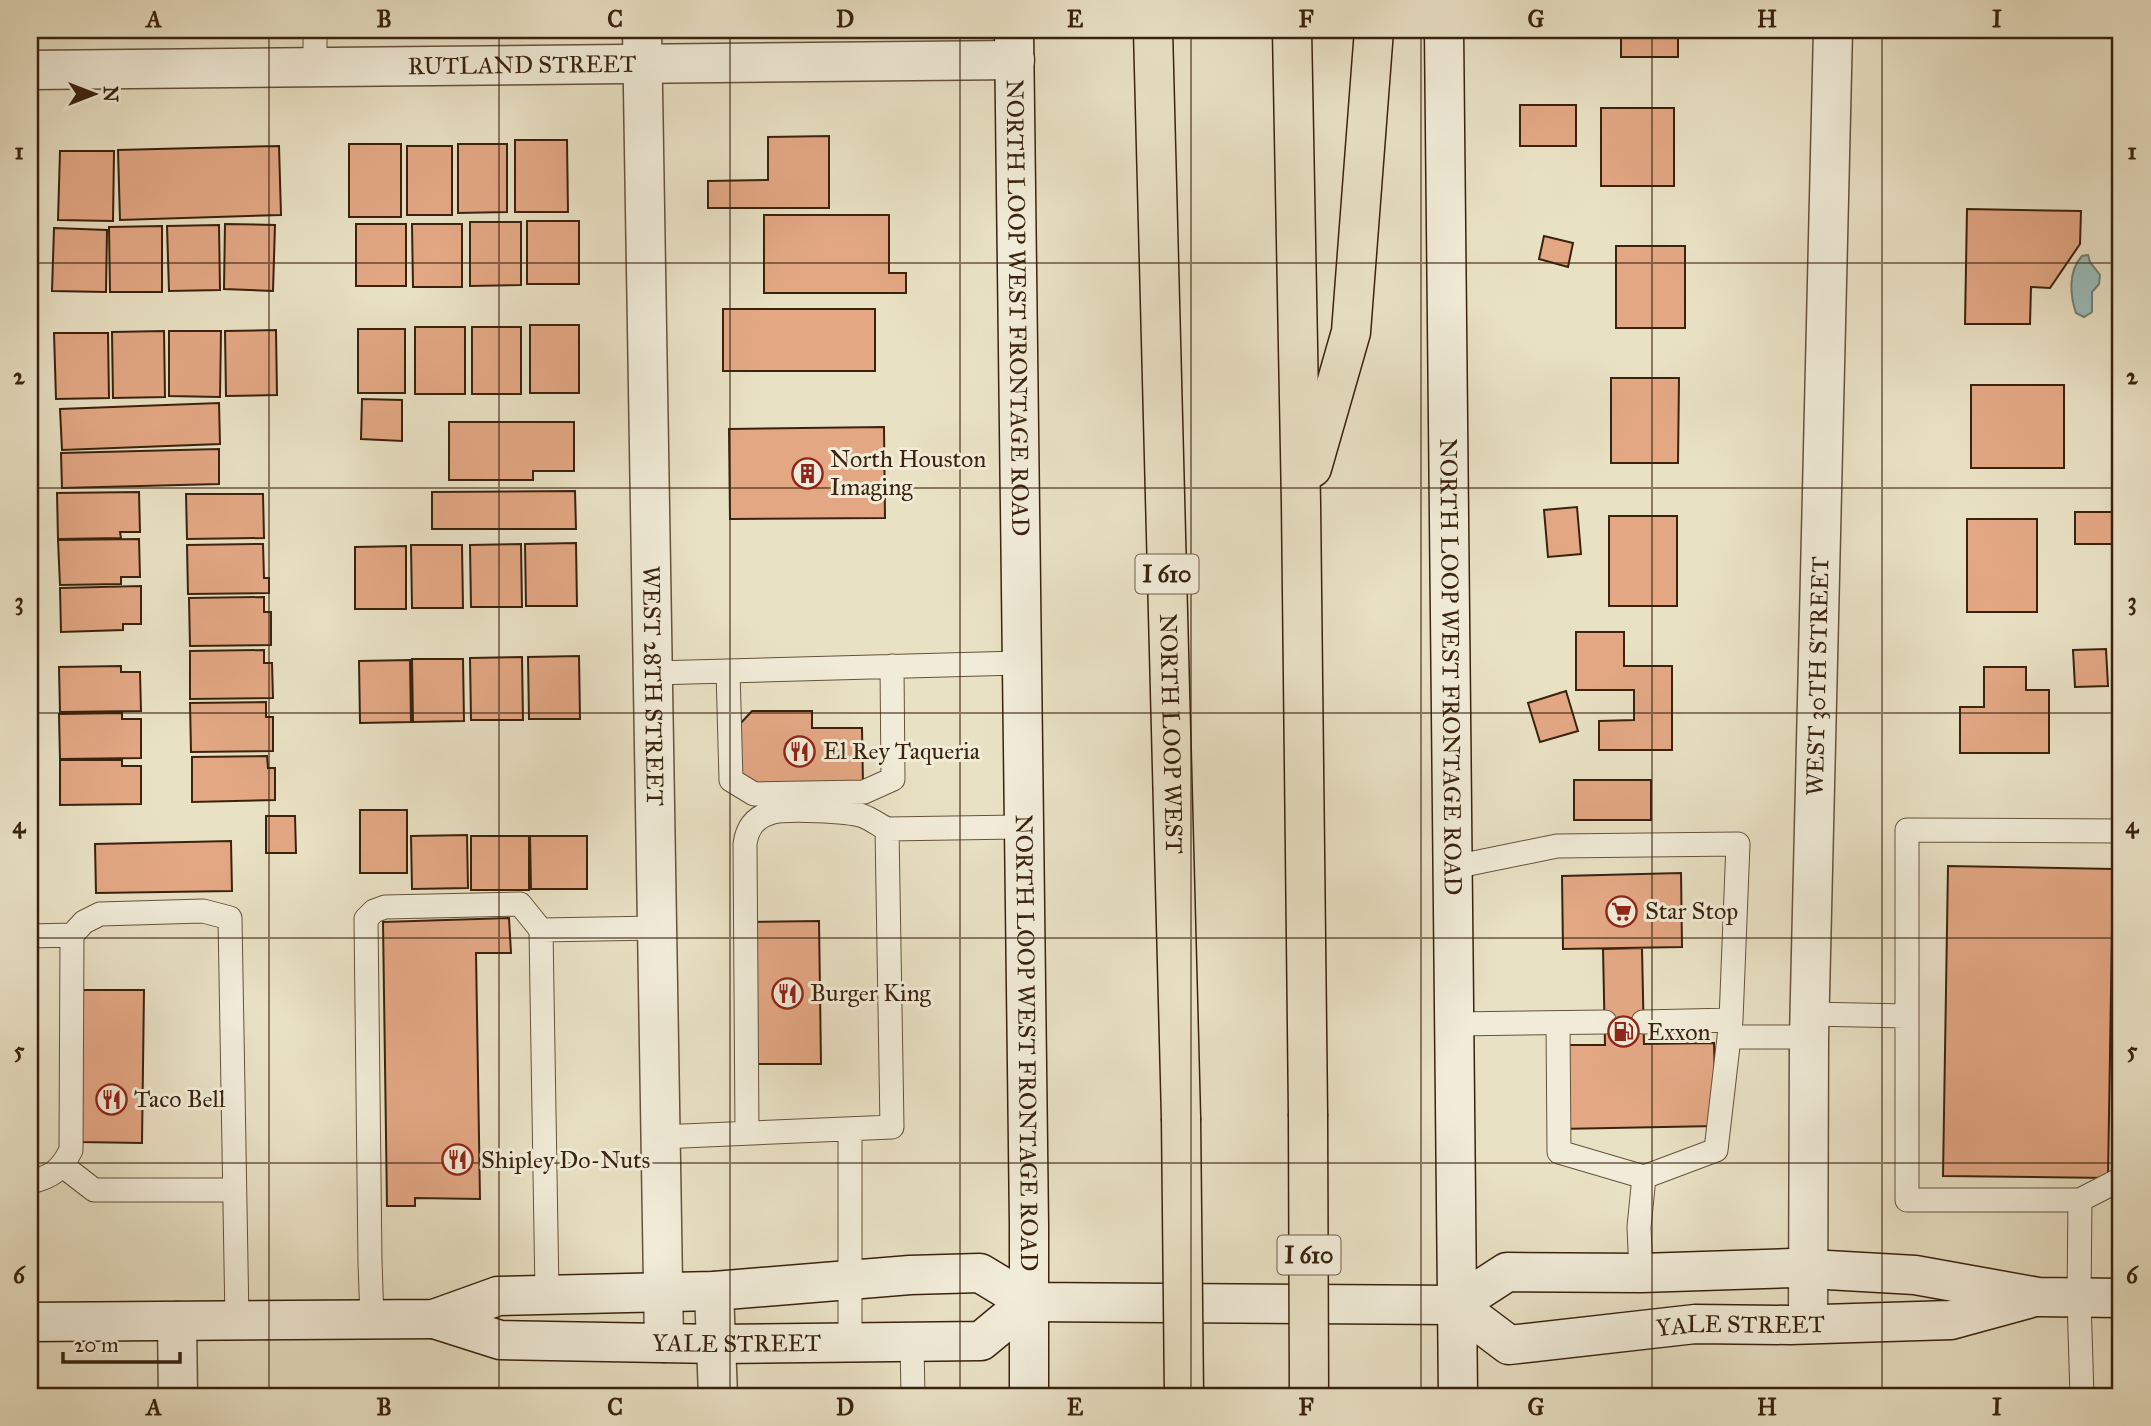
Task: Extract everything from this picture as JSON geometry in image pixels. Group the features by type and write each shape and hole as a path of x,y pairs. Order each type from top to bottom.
{"highway":[{"name":"NORTH LOOP WEST","path":"1153,30 1181,1118 1184,1396"},
{"name":"I 610","path":"1292,30 1301,504 1309,1396"},
{"path":"1301,504 1351,332 1374,30"}],"main road":[{"name":"NORTH LOOP WEST FRONTAGE ROAD","path":"1444,30 1458,1396"},
{"name":"WEST 30TH STREET","path":"1808,1324 1809,1025 1833,30"},
{"name":"NORTH LOOP WEST FRONTAGE ROAD","path":"1015,45 1029,1224 1028,1396"},
{"name":"RUTLAND STREET","path":"30,70 315,48 1015,45"},
{"name":"WEST 28TH STREET","path":"642,46 664,1343"},
{"name":"YALE STREET","path":"2038,1297 1951,1320 1695,1324 1509,1345 1456,1305 1507,1272 1807,1270 1915,1275 2038,1297 2121,1298"},
{"name":"YALE STREET","path":"30,1322 434,1319 500,1340 717,1344 981,1341 1028,1302 979,1273 714,1291 498,1296 434,1319"},
{"path":"714,1291 718,1396"},
{"path":"1028,1302 1456,1305"},
{"path":"177,1321 178,1396"}],"lane":[{"path":"654,673 1021,663"},
{"path":"729,671 731,780 754,794 864,792 893,779 892,666"},
{"path":"747,1133 747,829 759,818 772,812 844,812 863,816 887,829 1023,827"},
{"path":"660,1137 892,1127 887,829"},
{"path":"2121,831 1907,830 1907,1200 2080,1200 2121,1179"},
{"path":"1454,867 1557,846 1738,844 1730,1029 1716,1150 1644,1177 1559,1152 1558,1023"},
{"path":"372,1320 366,919 374,911 385,907 520,904 541,930 547,1294"},
{"path":"30,936 72,935 85,922 100,914 203,912 230,918 237,1321"},
{"path":"541,930 657,928"},
{"path":"30,1182 41,1180 63,1166 71,1150 72,935"},
{"path":"1643,1022 1730,1029 1907,1016"},
{"path":"1456,1024 1605,1022"},
{"path":"850,1129 850,1343"},
{"path":"63,1166 94,1190 234,1190"},
{"path":"1641,1273 1639,1227 1644,1177"},
{"path":"2080,1200 2082,1396"},
{"path":"912,1342 913,1396"}],"water":[{"path":"2088,255 2100,275 2099,284 2092,292 2092,312 2084,317 2076,313 2072,299 2072,276 2077,262 2082,256"}],"building":[{"path":"1621,30 1678,30 1678,57 1621,57"},
{"path":"1520,105 1576,105 1576,146 1520,146"},
{"path":"1601,108 1674,108 1674,186 1601,186"},
{"path":"829,136 829,208 708,208 708,181 768,180 768,137"},
{"path":"515,140 567,140 568,212 515,212"},
{"path":"349,144 401,144 401,217 349,217"},
{"path":"458,144 507,144 507,212 458,213"},
{"path":"279,146 281,215 120,220 118,150"},
{"path":"407,146 452,146 452,215 407,215"},
{"path":"60,151 114,151 113,221 58,220"},
{"path":"1967,209 2081,211 2080,244 2050,288 2031,287 2030,324 1965,324"},
{"path":"764,215 889,215 889,273 906,273 906,293 764,293"},
{"path":"527,221 579,221 579,284 527,284"},
{"path":"470,222 521,222 521,285 470,286"},
{"path":"225,224 275,225 273,291 224,289"},
{"path":"356,224 406,224 406,286 356,286"},
{"path":"412,224 462,224 462,287 413,287"},
{"path":"219,225 220,290 169,291 167,226"},
{"path":"162,226 162,292 110,292 109,227"},
{"path":"54,228 107,230 106,292 52,291"},
{"path":"1544,236 1573,243 1568,267 1539,259"},
{"path":"1616,246 1685,246 1685,328 1616,328"},
{"path":"723,309 875,309 875,371 723,371"},
{"path":"530,325 579,325 579,393 530,393"},
{"path":"415,327 465,327 465,394 415,394"},
{"path":"472,327 521,327 521,394 472,394"},
{"path":"358,329 405,329 405,393 358,393"},
{"path":"276,330 277,395 226,396 225,331"},
{"path":"164,331 165,397 113,398 112,332"},
{"path":"169,331 221,331 220,397 169,396"},
{"path":"54,333 108,333 109,398 56,399"},
{"path":"2114,365 2121,365 2121,408 2113,407"},
{"path":"1611,378 1679,378 1678,463 1611,463"},
{"path":"1971,385 2064,385 2064,468 1971,468"},
{"path":"362,399 402,400 402,441 361,439"},
{"path":"219,403 220,444 62,450 60,409"},
{"path":"449,422 574,422 574,471 533,471 533,480 449,480"},
{"name":"North Houston Imaging","path":"884,427 885,518 730,519 729,429"},
{"path":"219,449 219,484 62,488 61,453"},
{"path":"575,491 576,529 432,529 432,492"},
{"path":"139,492 140,532 120,532 121,538 58,539 57,493"},
{"path":"186,494 263,494 264,538 187,539"},
{"path":"1577,507 1581,554 1548,557 1544,510"},
{"path":"2075,512 2113,512 2113,544 2075,544"},
{"path":"1609,516 1677,516 1677,606 1609,606"},
{"path":"1967,519 2037,519 2037,612 1967,612"},
{"path":"139,539 140,577 121,577 121,584 60,585 58,540"},
{"path":"576,543 577,606 526,606 525,544"},
{"path":"263,544 264,578 269,578 269,593 188,594 187,545"},
{"path":"521,544 522,607 471,607 470,545"},
{"path":"411,545 462,545 463,608 412,608"},
{"path":"406,546 406,609 355,609 355,547"},
{"path":"141,586 141,624 123,624 123,630 61,632 60,588"},
{"path":"264,597 264,612 271,612 271,645 190,646 189,598"},
{"path":"1576,632 1624,632 1624,666 1672,666 1672,750 1599,750 1599,721 1634,720 1634,690 1576,690"},
{"path":"2106,649 2108,686 2075,687 2073,650"},
{"path":"264,650 264,663 272,663 273,698 190,699 190,651"},
{"path":"579,656 580,719 529,719 528,657"},
{"path":"522,657 523,720 471,720 470,658"},
{"path":"412,659 463,659 464,721 413,722"},
{"path":"410,660 411,722 360,723 359,661"},
{"path":"121,666 121,672 140,672 141,711 60,712 59,667"},
{"path":"1984,667 2026,667 2026,690 2049,690 2049,753 1960,753 1960,707 1984,707"},
{"path":"1566,691 1578,731 1540,742 1528,703"},
{"path":"266,702 266,717 273,717 273,751 191,752 190,703"},
{"name":"El Rey Taqueria","path":"752,711 812,711 812,728 862,728 863,785 753,787 738,773 738,726"},
{"path":"122,713 122,719 141,719 141,758 60,759 59,714"},
{"path":"267,756 268,768 275,768 275,800 192,802 192,757"},
{"path":"60,760 122,760 122,766 141,766 141,804 60,805"},
{"path":"1574,780 1651,780 1651,820 1574,820"},
{"path":"360,810 407,810 407,873 360,873"},
{"path":"266,816 295,816 296,853 266,853"},
{"path":"467,835 468,888 412,889 411,836"},
{"path":"471,836 529,836 529,890 471,890"},
{"path":"530,836 587,836 587,889 531,889"},
{"path":"231,841 232,891 96,893 95,844"},
{"path":"1948,866 2113,869 2108,1178 1943,1176"},
{"name":"Star Stop","path":"1681,873 1682,947 1563,949 1562,876"},
{"path":"509,918 511,953 476,953 480,1199 415,1198 415,1206 387,1206 383,922"},
{"name":"Burger King","path":"819,921 821,1064 755,1064 753,922"},
{"name":"Exxon","path":"1642,948 1644,1044 1714,1043 1716,1126 1558,1129 1556,1045 1605,1045 1603,949"},
{"path":"81,990 144,990 142,1143 79,1142"}],"place":[{"name":"North Houston Imaging","path":"807,473"},
{"name":"El Rey Taqueria","path":"800,751"},
{"name":"Star Stop","path":"1622,911"},
{"name":"Burger King","path":"787,993"},
{"name":"Exxon","path":"1624,1032"},
{"name":"Taco Bell","path":"111,1099"},
{"name":"Shipley Do-Nuts","path":"458,1160"}]}
